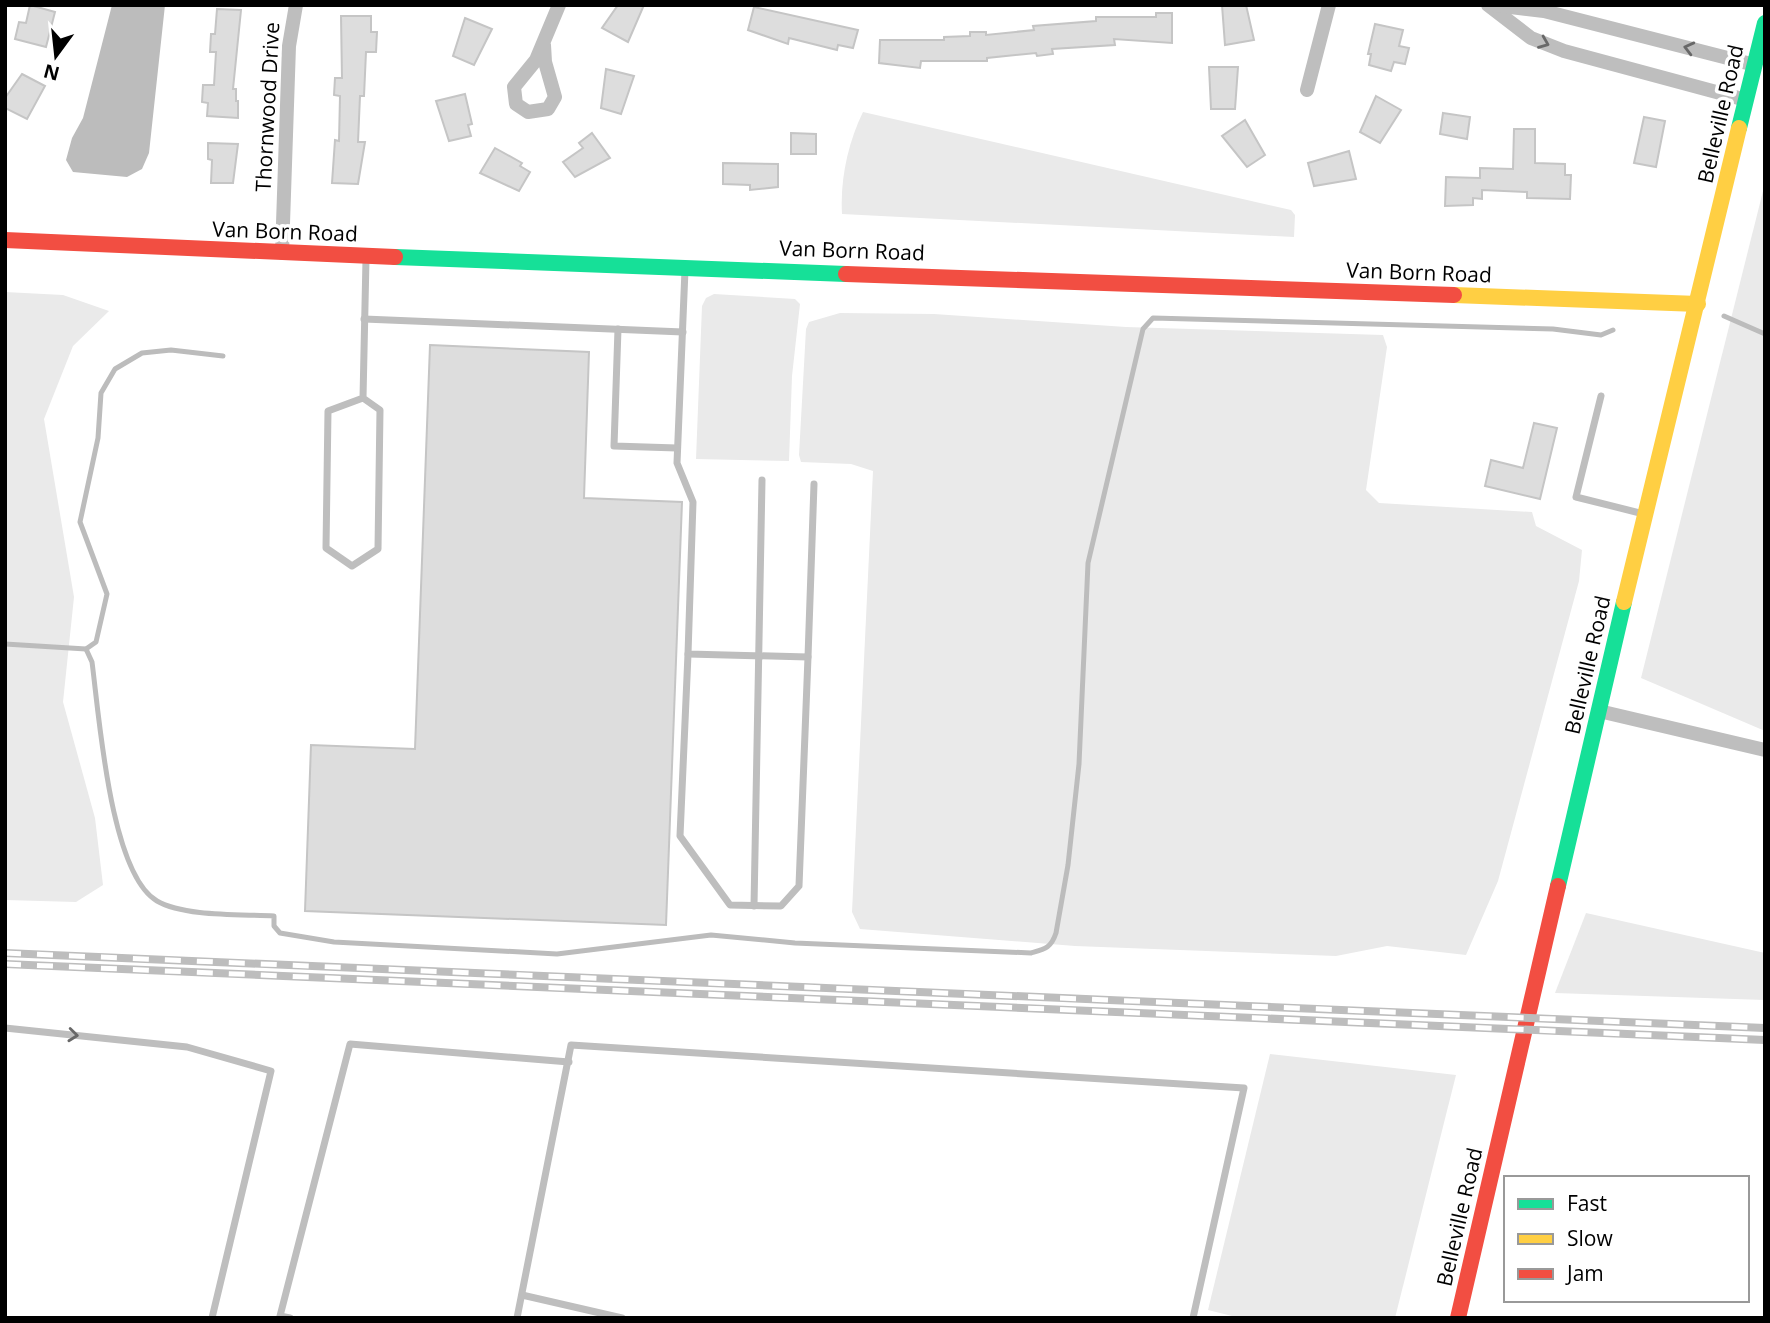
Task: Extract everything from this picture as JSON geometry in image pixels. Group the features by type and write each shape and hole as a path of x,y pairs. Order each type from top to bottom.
{"street":[{"name":"Thornwood Drive","path":"282,253 289,46 296,5"},
{"path":"544,45 559,5"},
{"path":"1307,90 1329,5"},
{"path":"1488,5 1531,38 1564,51 1746,100"},
{"path":"1494,5 1544,11 1755,65"},
{"name":"Belleville Road","path":"1458,1318 1645,514 1765,23"},
{"name":"Van Born Road","path":"5,240 282,253 1698,304"},
{"path":"1599,710 1765,750"}],"lane":[{"path":"363,398 366,255"},
{"path":"685,266 677,463 693,502 680,836 730,905 781,906 799,886 814,484"},
{"path":"364,319 683,332"},
{"path":"618,329 614,446 677,448"},
{"path":"1601,396 1576,497 1645,514"},
{"path":"363,398 380,410 379,549 352,566 326,548 328,411 363,398"},
{"path":"754,906 762,480"},
{"path":"688,654 808,657"},
{"path":"5,1028 187,1047 271,1071 212,1318"},
{"path":"289,1318 280,1316 350,1044 569,1062"},
{"path":"517,1318 571,1045 1244,1088 1193,1318"},
{"path":"522,1295 622,1318"}],"shaded area":[{"path":"112,5 165,5 149,153 142,169 127,177 73,172 66,160 72,138 83,118"},
{"path":"863,112 1291,210 1295,215 1294,237 842,214 846,162"},
{"path":"1765,183 1765,731 1641,678"},
{"path":"5,292 63,295 109,311 73,346 44,419 74,597 63,702 95,818 103,885 76,902 5,900"},
{"path":"714,294 795,299 800,304 792,376 789,461 696,459 702,306 706,298"},
{"path":"840,313 934,314 1126,327 1383,335 1387,347 1366,490 1379,503 1532,512 1536,526 1582,550 1579,581 1498,881 1466,955 1387,946 1336,956 1075,946 860,929 852,912 873,471 851,464 801,462 799,455 806,329 809,322"},
{"path":"1586,913 1765,953 1765,1000 1555,993"},
{"path":"1270,1054 1456,1075 1395,1318 1240,1318 1208,1310"}],"building":[{"path":"30,5 55,12 46,47 15,39 19,22 26,23"},
{"path":"618,5 644,5 628,42 602,28"},
{"path":"1222,5 1246,5 1254,40 1225,45"},
{"path":"754,7 858,30 853,48 838,45 837,50 789,38 788,44 748,30"},
{"path":"217,9 241,10 233,89 236,89 238,118 207,116 208,103 202,102 203,85 214,85 216,52 210,52"},
{"path":"1156,13 1172,13 1172,43 1114,39 1115,45 1052,49 1053,54 1037,56 1036,53 987,58 987,61 921,61 920,68 879,63 880,40 944,40 944,37 970,36 970,32 986,32 986,35 1034,30 1033,26 1096,21 1096,17 1156,17"},
{"path":"341,16 371,16 371,32 377,32 376,52 366,52 364,96 360,96 358,142 365,142 358,184 332,183 335,140 339,141 340,96 334,95 335,78 342,78"},
{"path":"465,18 492,29 474,65 453,56"},
{"path":"1375,24 1403,30 1399,46 1409,48 1405,64 1394,62 1391,71 1369,65 1371,54 1368,54"},
{"path":"1209,67 1238,67 1235,109 1211,109"},
{"path":"606,69 634,76 621,114 601,108"},
{"path":"22,74 45,86 27,119 5,108 5,98"},
{"path":"465,94 472,124 468,125 471,136 449,141 436,101"},
{"path":"1376,96 1401,110 1380,143 1360,132"},
{"path":"1443,113 1470,117 1467,139 1440,134"},
{"path":"1644,117 1665,121 1656,167 1634,163"},
{"path":"1245,120 1265,155 1247,167 1222,136"},
{"path":"1514,129 1535,129 1535,163 1565,164 1565,175 1571,175 1570,199 1527,198 1527,192 1482,190 1482,199 1473,198 1473,205 1445,206 1446,177 1480,178 1480,168 1513,169"},
{"path":"592,133 610,158 575,177 563,162 583,148 579,143"},
{"path":"791,133 816,134 816,154 791,154"},
{"path":"208,143 238,144 233,183 211,183 212,160 208,159"},
{"path":"495,148 522,163 520,166 530,172 519,191 480,173"},
{"path":"1349,151 1356,179 1314,186 1308,163"},
{"path":"723,163 778,164 778,187 750,190 750,185 723,184"},
{"path":"430,345 589,352 584,498 682,502 666,925 305,911 311,745 415,749"},
{"path":"1534,423 1557,428 1540,499 1485,486 1491,460 1523,468"}],"waterway":[{"path":"1724,316 1765,334"},
{"path":"86,649 92,662 110,791 128,860 141,885 157,901 169,906 198,912 274,916 274,926 280,933 334,942 557,954 711,935 795,943 1031,953 1047,947 1056,933 1068,865 1079,764 1088,563 1143,329 1153,318 1553,329 1601,335 1613,330"},
{"path":"5,644 86,649 96,642 107,594 80,522 98,438 101,393 115,369 142,353 171,350 223,356"}],"railway":[{"path":"5,953 1765,1028"},
{"path":"5,964 1765,1040"}],"traffic: fast":[{"path":"1739,128 1765,23"},
{"path":"395,257 846,274"},
{"path":"1558,886 1624,602"}],"traffic: slow":[{"path":"1624,602 1739,128"},
{"path":"1454,295 1698,304"}],"traffic: jam":[{"path":"5,240 395,257"},
{"path":"846,274 1454,295"},
{"path":"1458,1318 1558,886"}]}
